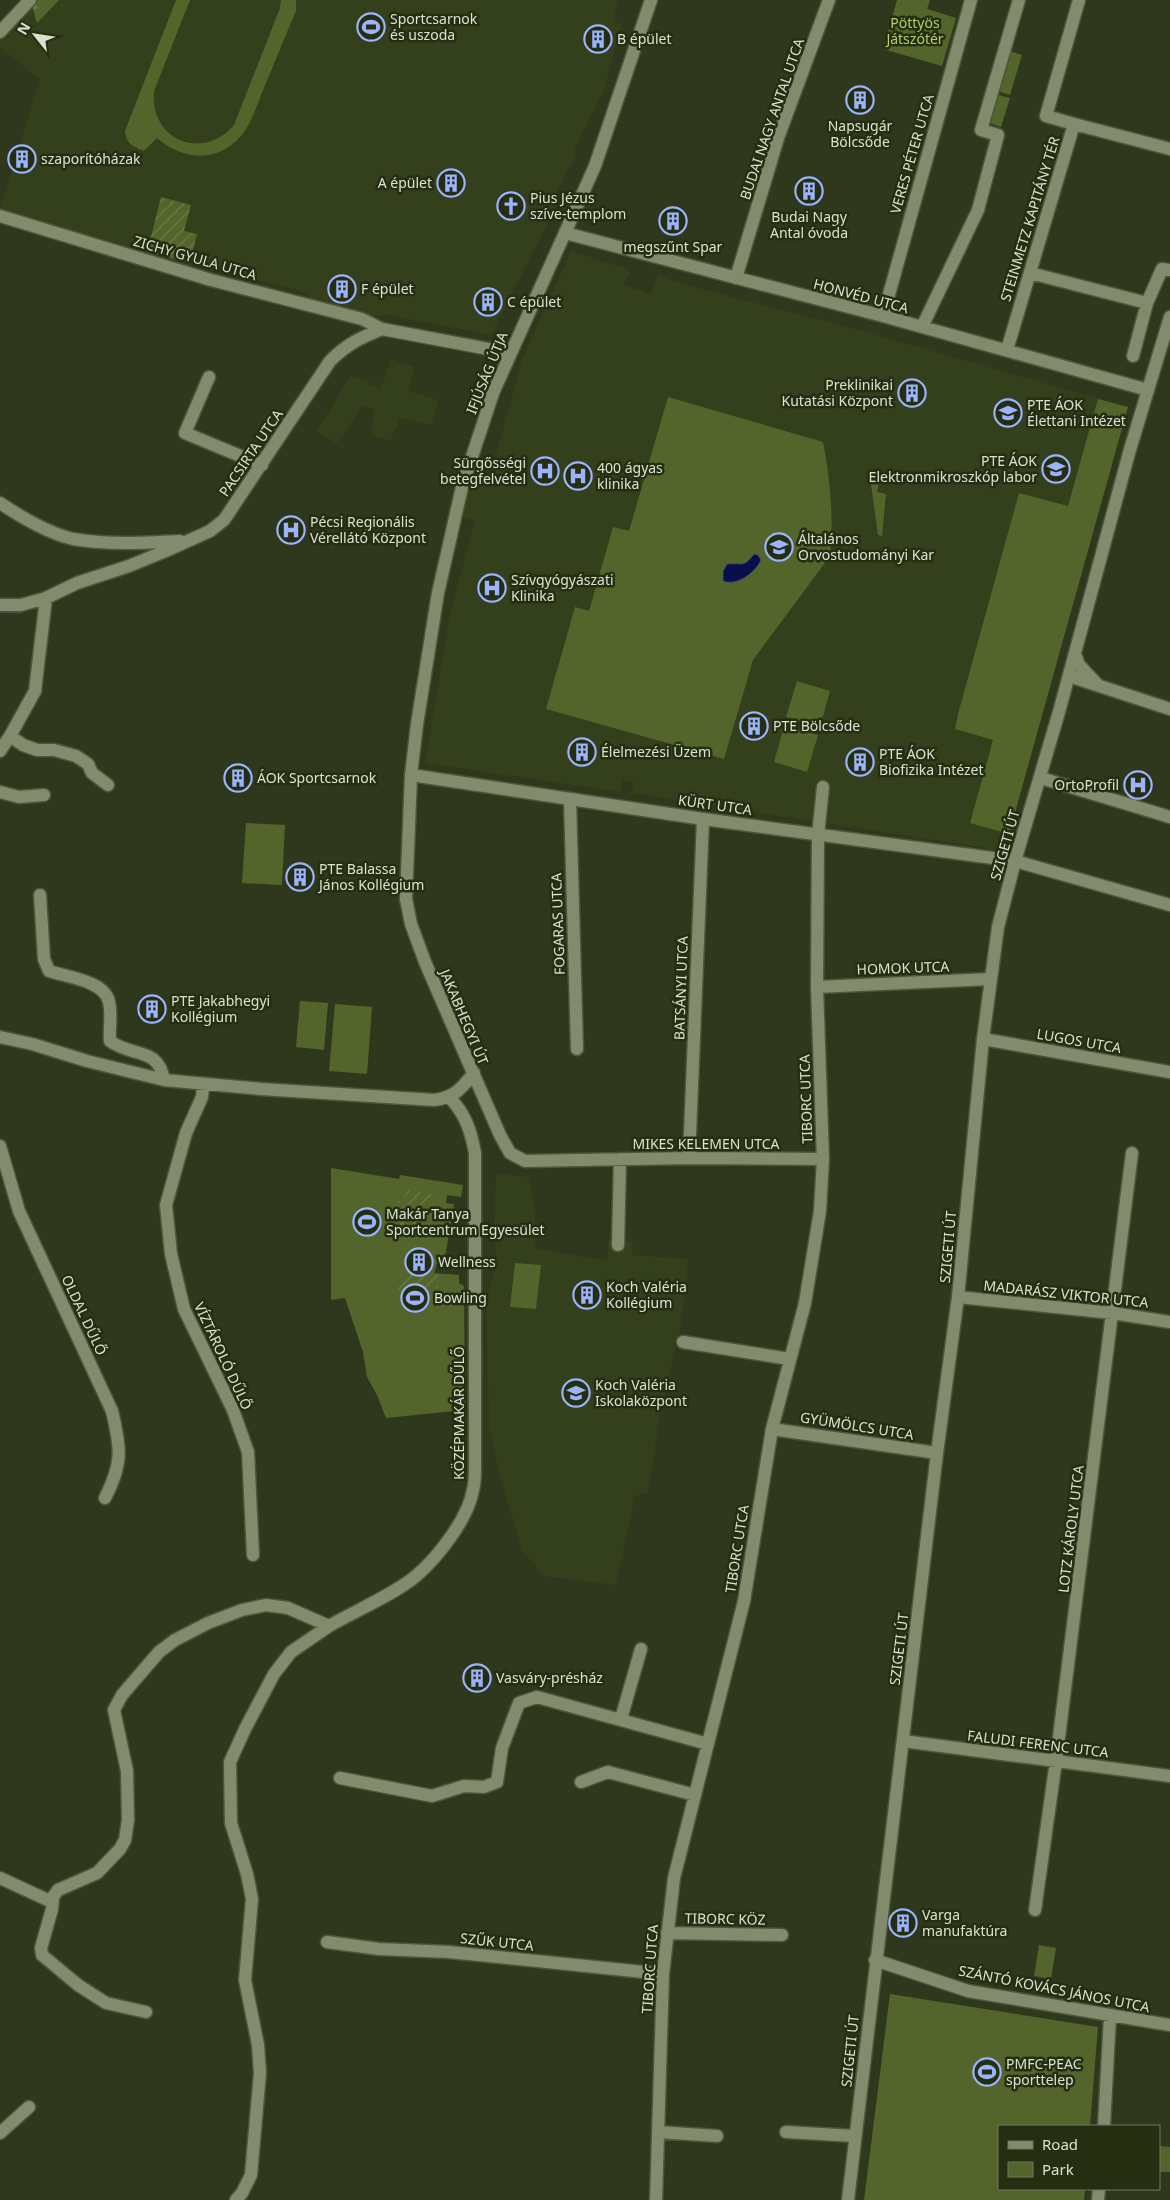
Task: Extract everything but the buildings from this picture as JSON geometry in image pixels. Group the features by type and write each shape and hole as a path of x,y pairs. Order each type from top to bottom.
{"street":[{"path":"0,32 30,0"},
{"name":"IFJÚSÁG ÚTJA","path":"411,775 417,724 438,593 462,487 493,393 595,166 650,0"},
{"name":"BUDAI NAGY ANTAL UTCA","path":"736,278 778,138 829,0"},
{"name":"VERES PÉTER UTCA","path":"883,316 971,0"},
{"path":"922,327 978,210 998,135 980,130 1019,0"},
{"name":"STEINMETZ KAPITÁNY TÉR","path":"1007,350 1074,124 1046,116 1079,0"},
{"path":"1074,124 1170,149"},
{"name":"ZICHY GYULA UTCA","path":"0,216 211,280 362,319 382,329"},
{"name":"HONVÉD UTCA","path":"565,233 883,316 1148,390"},
{"path":"1132,356 1147,303 1166,270"},
{"path":"1030,273 1147,303"},
{"name":"SZIGETI ÚT","path":"848,2200 875,1960 958,1297 982,1039 998,927 1014,861 1069,676 1102,547 1148,390 1166,348 1170,317"},
{"path":"362,319 363,337"},
{"path":"382,329 510,353"},
{"name":"PACSIRTA UTCA","path":"0,605 21,605 46,598 77,583 129,566 210,531 224,520 262,466 330,361 346,345 382,329"},
{"path":"208,377 184,433 262,466"},
{"path":"0,503 22,518 71,538 124,544 185,541"},
{"path":"0,751 35,691 46,598"},
{"path":"1075,654 1079,665 1099,686"},
{"path":"1069,676 1170,709"},
{"path":"10,736 23,746 54,750 76,756 88,764 92,773 108,785"},
{"name":"KÜRT UTCA","path":"411,775 703,819 1014,861 1170,905"},
{"name":"JAKABHEGYI ÚT","path":"411,775 406,899 408,911 425,962 474,1073 461,1090 450,1097"},
{"path":"1040,778 1170,817"},
{"name":"TIBORC UTCA","path":"656,2200 663,1974 674,1878 744,1601 772,1429 805,1303 820,1211 823,1159 817,987 818,835 823,787"},
{"path":"0,792 19,797 44,795"},
{"name":"FOGARAS UTCA","path":"570,799 577,1049"},
{"name":"BATSÁNYI UTCA","path":"689,1158 703,819"},
{"path":"40,895 44,958 49,971 94,984 106,992 110,1002 110,1042 118,1047 155,1059 162,1066 164,1080"},
{"name":"HOMOK UTCA","path":"817,987 990,979"},
{"path":"0,1036 87,1061 164,1080 203,1085 434,1100 450,1097"},
{"name":"LUGOS UTCA","path":"982,1039 1170,1072"},
{"name":"MIKES KELEMEN UTCA","path":"474,1073 500,1135 510,1152 525,1161 689,1158 823,1159"},
{"name":"VÍZTÁROLÓ DŰLŐ","path":"203,1085 202,1097 184,1142 166,1205 165,1215 170,1254 184,1310 232,1410 248,1452 253,1555"},
{"name":"KÖZÉPMAKÁR DŰLŐ","path":"236,2200 242,2193 251,2175 260,2073 258,2045 245,1980 252,1899 247,1874 231,1823 230,1762 244,1729 274,1674 291,1652 329,1626 386,1596 415,1576 434,1558 464,1516 473,1491 475,1467 475,1153 469,1125 450,1097"},
{"name":"OLDAL DŰLŐ","path":"0,1146 19,1211 112,1411 119,1440 119,1462 115,1478 105,1498"},
{"name":"LOTZ KÁROLY UTCA","path":"1035,1910 1056,1761 1132,1153"},
{"name":"MIKES KELEMEN UTCA","path":"618,1245 620,1159"},
{"name":"MADARÁSZ VIKTOR UTCA","path":"958,1297 1112,1313 1170,1322"},
{"path":"683,1342 790,1358"},
{"name":"GYÜMÖLCS UTCA","path":"772,1429 937,1453"},
{"path":"146,2012 106,2003 78,1985 42,1955 41,1948 53,1896 58,1890 97,1873 120,1849 125,1840 128,1820 127,1771 114,1710 122,1695 159,1652 174,1640 208,1623 242,1610 266,1605 278,1605 329,1626"},
{"path":"620,1719 641,1649"},
{"path":"340,1778 432,1796 464,1786 484,1787 497,1782 502,1748 519,1702 537,1697 708,1744"},
{"name":"FALUDI FERENC UTCA","path":"903,1741 1170,1776"},
{"path":"580,1782 608,1772 695,1795"},
{"path":"0,1878 52,1902"},
{"name":"TIBORC KÖZ","path":"667,1932 782,1935"},
{"name":"SZŰK UTCA","path":"327,1942 379,1950 449,1952 663,1974"},
{"name":"SZÁNTÓ KOVÁCS JÁNOS UTCA","path":"875,1960 968,1991 1170,2025"},
{"path":"1104,2125 1110,2016"},
{"path":"0,2133 30,2107"},
{"path":"658,2132 717,2136"},
{"path":"786,2132 855,2136"}],"shaded area":[{"path":"30,0 618,0 613,22 622,24 604,90 575,148 575,157 554,198 554,211 491,335 388,315 367,316 307,301 309,293 192,263 187,269 0,214 40,79 0,48 0,32"},
{"name":"Általános Orvostudományi Kar","path":"571,251 631,270 623,285 640,291 642,289 650,295 658,275 675,282 852,328 1128,407 1004,851 632,793 634,783 623,780 620,792 425,763 449,618 475,520 461,516 474,472 490,477 523,357"},
{"path":"391,359 414,367 409,391 438,400 432,425 400,418 390,441 371,435 374,410 363,406 336,444 317,431 350,376 369,380 369,385 381,388"},
{"path":"754,554 758,555 761,560 759,565 750,574 734,582 723,581 723,571 727,564 742,564"},
{"name":"Koch Valéria Iskolaközpont","path":"496,1174 529,1177 535,1211 535,1248 608,1261 608,1240 633,1241 632,1255 688,1259 681,1326 661,1409 648,1492 635,1496 616,1585 544,1576 522,1551 497,1465 489,1424 486,1300 496,1266 494,1224"}],"green space":[{"path":"34,0 59,0 37,23 31,3"},
{"path":"176,0 190,0 154,91 155,108 160,122 169,133 180,140 194,143 208,142 221,136 234,125 280,8 281,0 296,0 296,11 248,125 232,145 210,155 199,156 177,151 157,138 144,151 131,144 127,139 125,131"},
{"name":"Pöttyös Játszótér","path":"897,0 930,0 927,9 956,18 942,66 883,49"},
{"path":"1009,51 1022,55 1010,95 997,91"},
{"path":"995,94 1010,98 1001,127 987,122"},
{"path":"161,197 191,205 184,231 197,234 190,263 147,252"},
{"path":"668,397 823,442 831,513 830,556 753,660 724,759 546,709 575,607 589,611 613,527 629,531"},
{"path":"1098,399 1128,407 1009,834 970,823 993,740 955,729 958,714 1019,493 1068,506"},
{"path":"869,470 881,473 877,492 886,494 882,536 878,535"},
{"path":"797,681 830,691 820,727 786,717"},
{"path":"784,726 818,735 807,772 774,762"},
{"path":"246,823 285,825 282,885 242,883"},
{"path":"300,1001 328,1003 324,1050 296,1047"},
{"path":"335,1004 372,1007 367,1074 329,1071"},
{"path":"331,1168 399,1179 400,1175 463,1185 461,1197 447,1195 446,1203 454,1204 445,1257 439,1256 434,1273 459,1275 459,1283 464,1286 465,1410 386,1418 377,1395 367,1377 363,1352 345,1298 331,1300"},
{"path":"406,1190 435,1195 433,1205 425,1204 422,1223 436,1226 434,1237 395,1231 396,1226 394,1225 398,1201 403,1201"},
{"path":"515,1263 541,1265 536,1309 510,1307"},
{"path":"431,1273 438,1275 438,1288 423,1289 422,1285 418,1286 418,1290 412,1291 408,1288 398,1293 400,1275"},
{"path":"1039,1945 1056,1948 1051,1979 1034,1976"},
{"name":"PMFC-PEAC sporttelep","path":"890,1994 1098,2027 1090,2125 998,2125 998,2190 1085,2190 1084,2200 864,2200"},
{"path":"1160,2146 1170,2147 1170,2172 1160,2172"}],"waterway":[{"path":"0,611 20,612"}],"place":[{"name":"Sportcsarnok és uszoda","path":"371,27"},
{"name":"B épület","path":"598,39"},
{"name":"Napsugár Bölcsőde","path":"860,100"},
{"name":"szaporítóházak","path":"22,159"},
{"name":"A épület","path":"451,183"},
{"name":"Budai Nagy Antal óvoda","path":"809,191"},
{"name":"Pius Jézus szíve-templom","path":"511,206"},
{"name":"megszűnt Spar","path":"673,221"},
{"name":"F épület","path":"342,289"},
{"name":"C épület","path":"488,302"},
{"name":"Preklinikai Kutatási Központ","path":"912,393"},
{"name":"PTE ÁOK Élettani Intézet","path":"1008,413"},
{"name":"PTE ÁOK Elektronmikroszkóp labor","path":"1056,469"},
{"name":"Sürgősségi betegfelvétel","path":"545,471"},
{"name":"400 ágyas klinika","path":"578,476"},
{"name":"Pécsi Regionális Vérellátó Központ","path":"291,530"},
{"name":"Általános Orvostudományi Kar","path":"779,547"},
{"name":"Szívgyógyászati Klinika","path":"492,588"},
{"name":"PTE Bölcsőde","path":"754,726"},
{"name":"Élelmezési Üzem","path":"582,752"},
{"name":"PTE ÁOK Biofizika Intézet","path":"860,762"},
{"name":"ÁOK Sportcsarnok","path":"238,778"},
{"name":"OrtoProfil","path":"1138,785"},
{"name":"PTE Balassa János Kollégium","path":"300,877"},
{"name":"PTE Jakabhegyi Kollégium","path":"152,1009"},
{"name":"Makár Tanya Sportcentrum Egyesület","path":"367,1222"},
{"name":"Wellness","path":"419,1262"},
{"name":"Koch Valéria Kollégium","path":"587,1295"},
{"name":"Bowling","path":"415,1298"},
{"name":"Koch Valéria Iskolaközpont","path":"576,1393"},
{"name":"Vasváry-présház","path":"477,1678"},
{"name":"Varga manufaktúra","path":"903,1923"},
{"name":"PMFC-PEAC sporttelep","path":"987,2072"}]}
